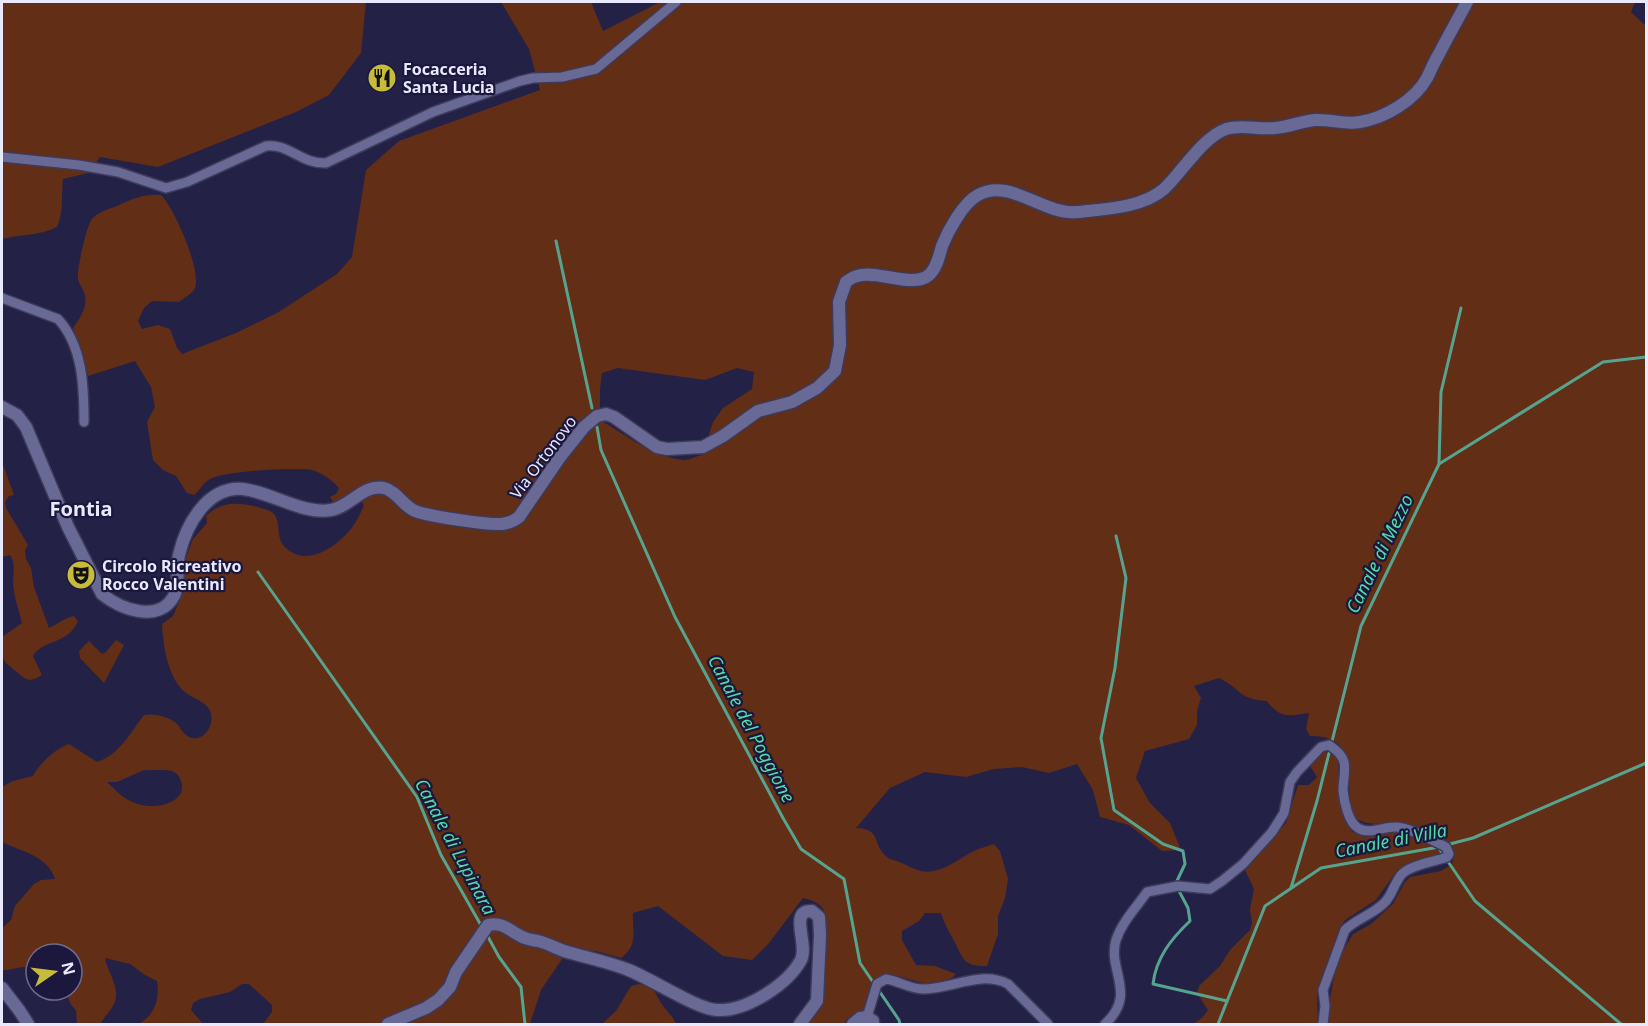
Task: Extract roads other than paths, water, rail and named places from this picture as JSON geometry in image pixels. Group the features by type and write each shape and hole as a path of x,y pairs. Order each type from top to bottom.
{"street":[{"path":"2,157 79,165 118,172 166,188 187,183 266,146 282,147 310,162 326,163 433,112 520,81 562,77 596,69 676,2"},
{"name":"Via Ortonovo","path":"2,407 17,415 26,427 68,527 102,594 118,606 143,612 154,611 174,595 178,556 186,532 203,506 218,494 231,489 244,489 298,506 332,510 373,488 383,488 390,490 412,510 423,513 501,524 513,521 519,517 584,427 597,416 606,414 614,417 657,447 667,449 703,447 758,411 792,402 817,388 835,371 840,345 839,302 846,282 857,276 865,275 921,279 929,275 937,264 943,244 956,217 977,195 1005,190 1047,208 1068,212 1135,203 1163,190 1206,144 1227,129 1274,129 1326,119 1350,124 1376,117 1398,106 1416,92 1426,79 1467,2"},
{"path":"2,298 58,319 72,338 84,398 84,422"},
{"path":"1105,1024 1112,1018 1120,999 1120,979 1114,952 1116,941 1125,922 1147,892 1178,886 1210,889 1243,864 1272,832 1284,813 1290,783 1297,772 1321,747 1329,745 1335,748 1344,762 1343,790 1353,824 1359,829 1369,831 1396,827 1405,829 1446,847 1449,854 1447,857 1402,873 1386,901 1345,930 1323,990 1325,1006 1323,1024"},
{"path":"388,1024 426,1008 438,1000 450,987 456,972 488,925 496,923 524,938 604,960 716,1010 741,1007 786,979 801,959 804,945 799,921 801,914 806,910 812,911 819,917 817,1001 800,1024"},
{"path":"854,1024 860,1018 870,1021 877,984 886,979 921,989 989,979 1001,980 1008,984 1048,1024"},
{"path":"2,988 28,1024"}],"waterway":[{"name":"Canale del Poggione","path":"556,241 592,408"},
{"name":"Canale di Villa","path":"1439,464 1441,392 1461,308"},
{"name":"Canale di Mezzo","path":"1291,888 1317,801 1361,626 1439,464 1603,362 1646,357"},
{"name":"Canale del Poggione","path":"597,427 601,450 675,617 801,849 844,879 860,963 900,1024"},
{"path":"1116,536 1126,578 1115,668 1101,738 1114,810 1163,844 1183,851 1185,864 1176,883"},
{"name":"Canale di Lupinara","path":"258,572 417,797 441,855 482,927"},
{"name":"Canale di Villa","path":"1446,845 1473,838 1646,763"},
{"path":"1438,847 1475,901 1621,1024"},
{"name":"Canale di Villa","path":"1218,1024 1265,906 1321,868 1439,847"},
{"path":"1178,889 1188,908 1190,921 1161,957 1153,984 1227,1001"},
{"name":"Canale di Lupinara","path":"487,935 499,957 521,987 525,1024"}],"place":[{"name":"Focacceria Santa Lucia","path":"382,78"},
{"name":"Circolo Ricreativo Rocco Valentini","path":"81,575"}],"district":[{"name":"Fontia","path":"81,509"}]}
